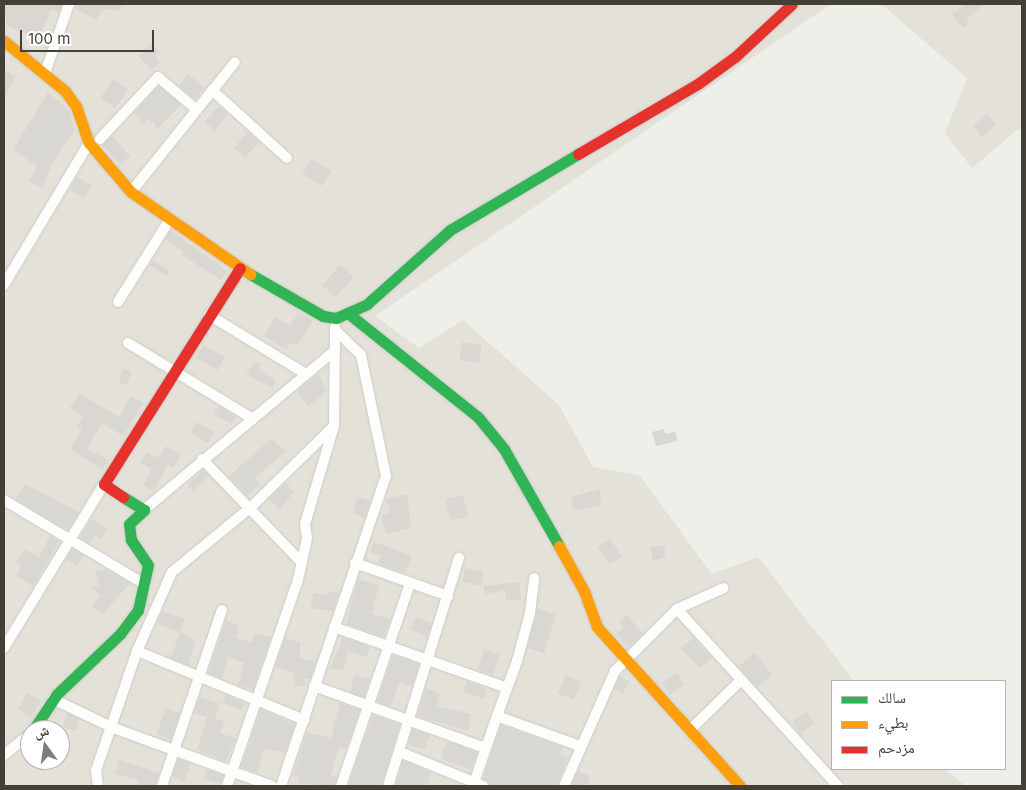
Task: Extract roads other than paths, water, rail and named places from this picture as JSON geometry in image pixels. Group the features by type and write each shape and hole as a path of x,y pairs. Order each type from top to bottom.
{"street":[{"path":"45,73 69,4"},
{"path":"4,42 45,73 76,106 89,143 131,192 240,268 323,316 336,318 349,314 368,304 450,230 699,83 736,56 792,4"},
{"path":"131,192 235,62"},
{"path":"100,139 158,77 196,109"},
{"path":"212,90 287,158"},
{"path":"4,285 89,143"},
{"path":"118,302 170,219"},
{"path":"4,648 69,539 240,268"},
{"path":"349,314 478,417 504,448 584,591 591,617 740,786"},
{"path":"209,315 306,374"},
{"path":"227,786 302,563 306,524 334,426 336,318"},
{"path":"281,786 355,562 380,495 385,461 361,355 335,330"},
{"path":"128,343 253,419"},
{"path":"39,720 53,699 128,624 138,610 146,585 148,565 129,532 129,524 202,459 334,351"},
{"path":"98,786 96,770 137,651 172,572 250,508 334,426"},
{"path":"202,459 302,563"},
{"path":"104,484 144,510"},
{"path":"4,500 146,585"},
{"path":"388,786 459,558"},
{"path":"355,562 448,596"},
{"path":"400,752 476,785 485,748 507,688 530,613 534,578"},
{"path":"341,786 410,583"},
{"path":"564,786 610,678 677,609 724,588"},
{"path":"677,609 838,786"},
{"path":"162,786 222,610"},
{"path":"334,627 507,688"},
{"path":"137,651 255,702 304,720"},
{"path":"690,730 741,680"},
{"path":"314,686 485,748"},
{"path":"53,699 111,727 272,786"},
{"path":"497,716 580,746"},
{"path":"4,756 20,742"}]}
